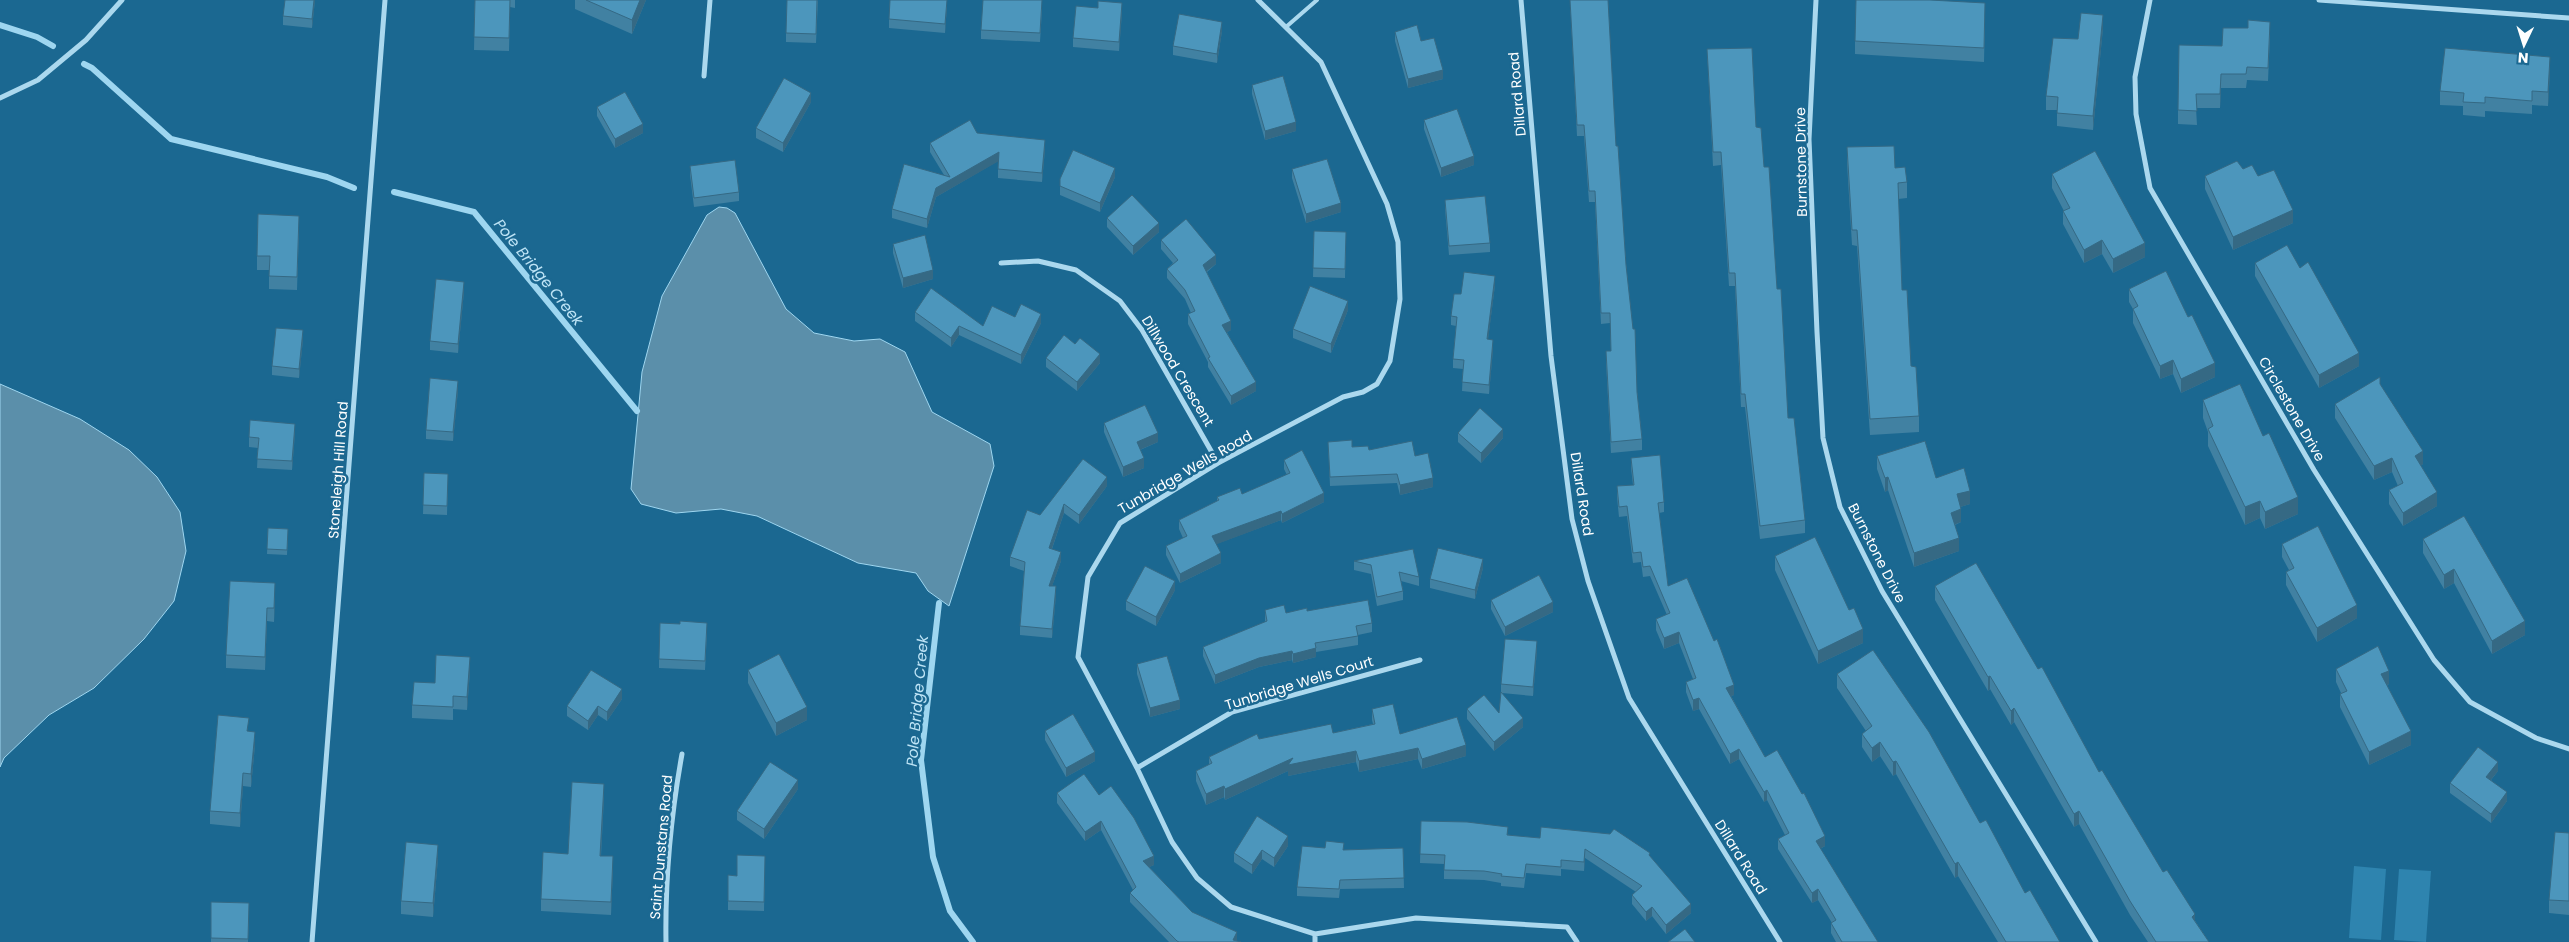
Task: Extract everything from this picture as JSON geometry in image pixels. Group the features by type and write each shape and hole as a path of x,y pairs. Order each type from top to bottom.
{"street":[{"path":"0,98 38,80 86,40 122,0"},
{"name":"Stoneleigh Hill Road","path":"312,942 385,0"},
{"path":"704,76 710,0"},
{"name":"Tunbridge Wells Road","path":"1258,0 1321,62 1387,204 1398,242 1400,299 1390,361 1377,384 1364,392 1343,397 1218,463 1120,523 1088,577 1078,657 1137,768 1172,842 1197,878 1231,908 1314,934 1416,918 1567,928 1577,942"},
{"name":"Dillard Road","path":"1521,0 1551,356 1572,519 1588,581 1629,698 1780,942"},
{"name":"Burnstone Drive","path":"1816,0 1809,139 1817,332 1823,438 1840,507 1882,591 2096,942"},
{"name":"Circlestone Drive","path":"2150,0 2135,77 2136,114 2150,188 2314,470 2434,660 2470,702 2536,738 2569,749"},
{"path":"2319,0 2569,18"},
{"name":"Dillwood Crescent","path":"1001,263 1038,262 1076,270 1120,301 1142,330 1218,463"},
{"name":"Tunbridge Wells Court","path":"1137,768 1232,712 1420,660"},
{"name":"Saint Dunstans Road","path":"666,942 675,792 682,754"},
{"path":"1314,934 1315,942"}],"lane":[{"path":"1286,27 1317,0"}],"shaded area":[{"path":"719,207 727,208 735,213 786,309 814,333 854,341 880,339 905,352 932,412 990,444 994,466 949,606 928,591 916,573 858,563 757,516 721,509 676,513 641,504 631,489 642,372 662,296 707,215"},
{"path":"0,384 80,419 129,450 157,477 180,512 186,551 174,601 144,639 94,688 49,715 4,758 0,767"},
{"path":"2354,866 2386,869 2381,940 2349,938"},
{"path":"2399,869 2431,871 2426,942 2394,940"}],"building":[{"path":"285,0 314,0 312,19 283,16"},
{"path":"475,0 510,0 509,38 474,37"},
{"path":"586,0 640,0 632,20"},
{"path":"787,0 817,0 816,34 786,33"},
{"path":"890,0 947,0 945,24 889,19"},
{"path":"983,0 1042,0 1040,33 981,30"},
{"path":"1570,0 1608,0 1616,146 1618,146 1626,265 1633,329 1635,329 1637,392 1642,439 1611,442 1606,351 1611,351 1610,313 1601,313 1595,191 1589,191 1584,125 1577,125"},
{"path":"1856,0 1930,0 1985,3 1984,48 1855,41"},
{"path":"1098,1 1122,3 1119,42 1073,38 1076,6 1098,8"},
{"path":"2081,13 2103,15 2093,116 2057,113 2058,97 2046,96 2053,38 2078,39"},
{"path":"1179,14 1222,22 1217,54 1173,46"},
{"path":"2248,20 2270,22 2268,68 2247,67 2246,74 2221,74 2220,94 2196,94 2197,111 2178,110 2179,45 2222,46 2223,28 2248,28"},
{"path":"1417,25 1421,41 1434,38 1443,70 1408,79 1395,32"},
{"path":"1752,48 1756,127 1761,128 1764,167 1769,167 1777,289 1781,289 1788,418 1794,418 1805,520 1760,526 1745,394 1741,394 1735,273 1729,273 1721,152 1713,152 1707,49"},
{"path":"2445,48 2550,57 2548,92 2532,91 2532,101 2485,97 2485,103 2463,102 2464,93 2440,91"},
{"path":"1283,76 1296,122 1265,131 1252,85"},
{"path":"784,78 811,93 783,143 756,128"},
{"path":"625,92 643,124 615,139 597,107"},
{"path":"1457,109 1474,156 1441,168 1424,120"},
{"path":"970,120 977,133 1045,140 1042,173 998,169 999,152 936,188 927,219 892,209 904,164 950,177 930,143"},
{"path":"1894,146 1895,168 1905,167 1907,182 1898,183 1902,290 1907,290 1911,366 1916,367 1919,416 1870,419 1857,230 1852,230 1847,147"},
{"path":"1073,150 1115,168 1100,203 1060,186 1060,179"},
{"path":"2095,151 2145,243 2113,259 2102,240 2084,250 2063,211 2070,208 2052,174"},
{"path":"1327,159 1341,203 1306,214 1292,169"},
{"path":"735,160 739,192 694,198 690,166"},
{"path":"2237,161 2243,169 2252,165 2258,176 2274,170 2293,210 2233,237 2205,176"},
{"path":"1132,195 1159,223 1133,246 1107,218"},
{"path":"1485,196 1490,243 1449,246 1445,200"},
{"path":"258,214 299,216 297,277 269,276 270,256 257,256"},
{"path":"1186,219 1216,255 1203,265 1231,321 1222,325 1256,382 1231,396 1208,358 1210,357 1188,314 1195,311 1185,290 1167,269 1178,260 1161,240"},
{"path":"1314,231 1346,232 1345,269 1313,268"},
{"path":"925,235 933,270 903,278 893,244"},
{"path":"2287,245 2300,268 2308,262 2359,353 2319,375 2255,263"},
{"path":"2166,271 2188,317 2192,315 2215,363 2181,379 2173,360 2160,366 2133,309 2138,306 2129,289"},
{"path":"1464,272 1495,276 1487,339 1493,340 1489,385 1462,382 1464,360 1453,359 1457,317 1451,316 1454,294 1461,294"},
{"path":"436,279 464,282 458,344 430,341"},
{"path":"1310,286 1348,301 1331,344 1293,329"},
{"path":"931,288 983,326 992,306 1015,317 1021,304 1041,314 1021,355 959,326 951,338 915,312"},
{"path":"276,328 303,330 299,369 272,366"},
{"path":"1064,335 1075,344 1080,338 1100,354 1077,382 1046,358"},
{"path":"2380,377 2380,384 2423,451 2415,456 2437,492 2403,513 2389,490 2403,483 2392,458 2374,466 2335,404"},
{"path":"430,378 458,381 453,432 426,430"},
{"path":"2240,384 2263,436 2269,433 2298,497 2265,512 2260,501 2245,507 2208,429 2213,426 2203,400"},
{"path":"1145,405 1158,433 1137,442 1144,458 1123,467 1104,423"},
{"path":"1480,408 1503,429 1481,453 1458,433"},
{"path":"250,420 295,424 292,461 257,459 259,438 249,437"},
{"path":"1352,440 1352,447 1368,446 1369,450 1412,441 1415,456 1428,453 1433,478 1400,485 1397,474 1330,477 1328,442"},
{"path":"1925,441 1936,478 1964,468 1970,491 1957,494 1961,509 1951,513 1959,538 1914,553 1888,477 1885,478 1877,456"},
{"path":"1302,450 1324,493 1282,514 1281,511 1212,536 1221,553 1180,574 1166,546 1187,536 1179,520 1219,500 1217,497 1240,488 1242,494 1290,473 1284,460"},
{"path":"1660,455 1664,502 1658,503 1668,586 1687,578 1714,641 1717,639 1734,685 1726,688 1765,757 1777,750 1802,794 1804,793 1825,836 1816,841 1878,942 1842,942 1831,923 1836,920 1818,889 1812,893 1778,839 1789,833 1767,790 1764,792 1739,749 1730,754 1699,698 1693,700 1686,682 1696,678 1679,632 1664,638 1656,619 1670,613 1650,566 1643,567 1641,552 1633,553 1627,506 1619,507 1617,486 1634,485 1631,458"},
{"path":"1083,459 1107,477 1079,515 1064,504 1049,548 1061,552 1049,586 1056,586 1052,629 1020,626 1025,562 1010,557 1027,510 1040,515"},
{"path":"424,473 448,474 447,506 423,505"},
{"path":"2464,516 2525,621 2492,641 2454,569 2444,575 2423,539"},
{"path":"2318,526 2357,605 2317,628 2286,572 2294,568 2282,544"},
{"path":"268,528 288,529 287,550 267,549"},
{"path":"1815,537 1849,610 1854,608 1863,629 1818,651 1775,556"},
{"path":"1438,548 1483,559 1475,590 1430,579"},
{"path":"1413,549 1419,577 1399,572 1403,591 1377,597 1371,565 1354,561"},
{"path":"1976,563 2038,669 2042,667 2099,772 2102,770 2163,872 2167,870 2195,914 2192,917 2209,942 2156,942 2130,901 2079,811 2074,814 2014,708 2011,711 1990,676 1988,677 1935,586"},
{"path":"1145,566 1175,581 1156,617 1126,601"},
{"path":"1539,575 1553,602 1505,627 1491,600"},
{"path":"230,581 275,583 274,608 267,608 265,657 226,655"},
{"path":"1368,600 1372,623 1356,626 1358,636 1315,643 1316,648 1293,654 1292,651 1259,658 1215,675 1203,647 1267,621 1265,610 1284,605 1286,613 1307,608 1307,611"},
{"path":"680,621 707,623 705,661 659,659 660,623 680,624"},
{"path":"1505,639 1537,641 1533,687 1501,684"},
{"path":"2378,646 2389,671 2381,674 2411,731 2369,752 2340,694 2347,691 2336,669"},
{"path":"1873,650 1929,732 1980,823 1986,820 2025,893 2030,890 2060,942 2006,942 1958,862 1955,864 1896,761 1893,762 1880,742 1872,748 1862,734 1872,726 1837,674"},
{"path":"779,654 807,707 776,723 748,670"},
{"path":"436,655 470,657 467,697 453,696 453,707 412,705 414,682 435,683"},
{"path":"1167,656 1180,700 1150,708 1137,664"},
{"path":"591,670 622,689 607,712 598,706 588,721 567,706"},
{"path":"1501,692 1523,718 1494,742 1467,709 1484,695 1499,713"},
{"path":"1393,704 1400,734 1457,717 1466,745 1422,759 1418,748 1359,761 1356,751 1288,765 1293,758 1225,789 1224,786 1206,794 1196,771 1212,763 1209,757 1257,734 1259,739 1331,724 1333,733 1375,724 1372,709"},
{"path":"1073,714 1095,752 1066,768 1045,731"},
{"path":"218,715 249,718 247,731 255,732 251,774 243,773 240,813 210,811"},
{"path":"2478,747 2498,762 2486,777 2507,792 2491,814 2450,783"},
{"path":"770,762 798,780 764,829 737,811"},
{"path":"1084,774 1099,795 1111,786 1134,818 1154,856 1143,861 1192,912 1237,932 1233,940 1241,942 1179,942 1130,893 1136,887 1101,821 1085,832 1057,793"},
{"path":"572,782 604,784 600,856 613,856 611,902 541,899 543,852 568,854"},
{"path":"1257,816 1288,836 1274,858 1262,850 1252,865 1234,853"},
{"path":"1421,821 1467,822 1508,827 1507,835 1540,838 1541,827 1610,834 1614,829 1650,853 1649,855 1691,904 1666,925 1652,907 1646,912 1632,895 1642,886 1585,849 1584,862 1561,860 1561,867 1526,864 1524,878 1501,876 1502,874 1484,871 1444,870 1445,855 1420,854"},
{"path":"2555,832 2569,833 2569,901 2549,900"},
{"path":"1326,841 1344,843 1343,850 1403,848 1404,878 1340,880 1339,889 1297,887 1302,846 1325,848"},
{"path":"406,842 438,845 433,903 401,901"},
{"path":"737,855 765,856 764,902 728,901 728,875 737,876"},
{"path":"211,902 249,903 248,939 211,938"},
{"path":"1685,929 1695,942 1668,942"}],"waterway":[{"name":"Pole Bridge Creek","path":"0,25 37,37 53,46"},
{"name":"Pole Bridge Creek","path":"84,64 92,68 171,139 327,177 354,188"},
{"name":"Pole Bridge Creek","path":"394,192 474,212 637,411"},
{"name":"Pole Bridge Creek","path":"939,603 921,760 933,857 950,911 973,942"}]}
